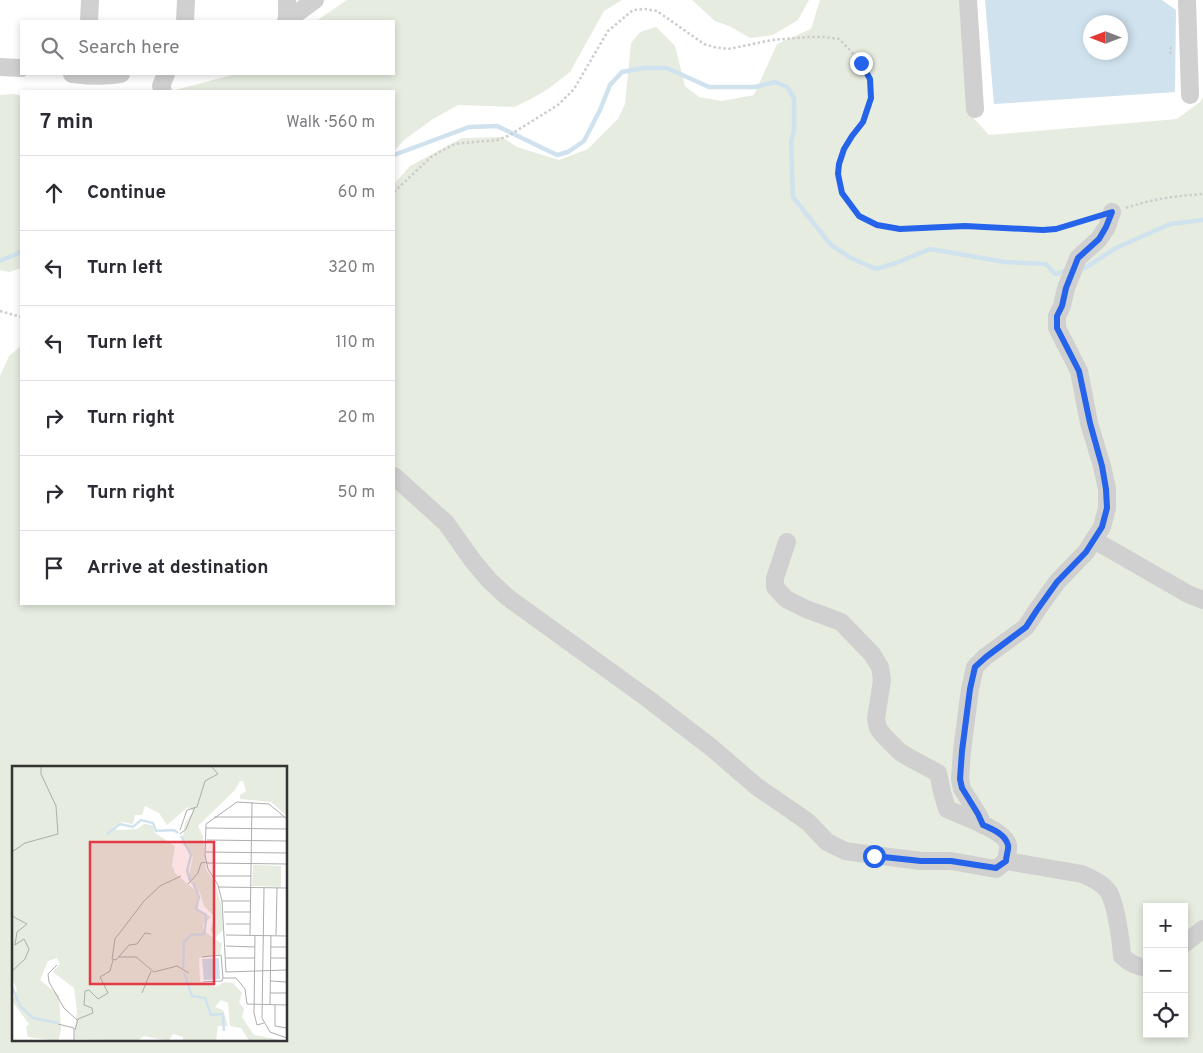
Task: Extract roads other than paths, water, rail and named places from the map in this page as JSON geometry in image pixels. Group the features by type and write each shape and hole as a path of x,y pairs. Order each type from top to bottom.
{"street":[{"path":"90,0 90,20"},
{"path":"185,20 186,0"},
{"path":"287,0 287,20"},
{"path":"288,20 315,0"},
{"path":"968,0 975,109"},
{"path":"1187,0 1190,96"},
{"path":"0,67 20,68"},
{"path":"97,75 116,75"},
{"path":"162,90 161,86 166,75"},
{"path":"983,825 962,788 960,779 970,689 975,667 1026,627 1057,582 1086,552 1102,527 1107,508 1102,466 1090,423 1079,371 1057,328 1057,316 1078,258 1099,239 1112,212"},
{"path":"395,477 446,523 489,580 507,597 647,698 712,748 756,786 808,822 827,842 845,851 902,859 951,861 996,868 1006,861 1082,874 1107,890 1112,899 1121,940 1122,956 1136,966 1143,967"},
{"path":"1094,540 1188,594 1203,600"},
{"path":"787,542 775,578 775,588 786,599 806,609 841,622 872,654 880,668 882,680 876,719 878,728 883,736 900,752 938,773 948,810 994,829 1004,837 1008,846 1006,861"},
{"path":"1188,941 1203,929"}],"water":[{"path":"985,0 1162,0 1176,10 1175,92 994,104"}],"waterway":[{"path":"395,155 469,127 497,126 557,155 568,152 584,141 610,85 622,72 644,68 667,68 709,87 755,87 775,82 787,87 794,98 794,130 791,142 793,197 831,245 851,258 876,269 930,249 1005,262 1046,264 1055,274 1067,271"},
{"path":"1079,269 1085,268 1116,248 1170,224 1203,220"},
{"path":"0,261 20,252"}]}
